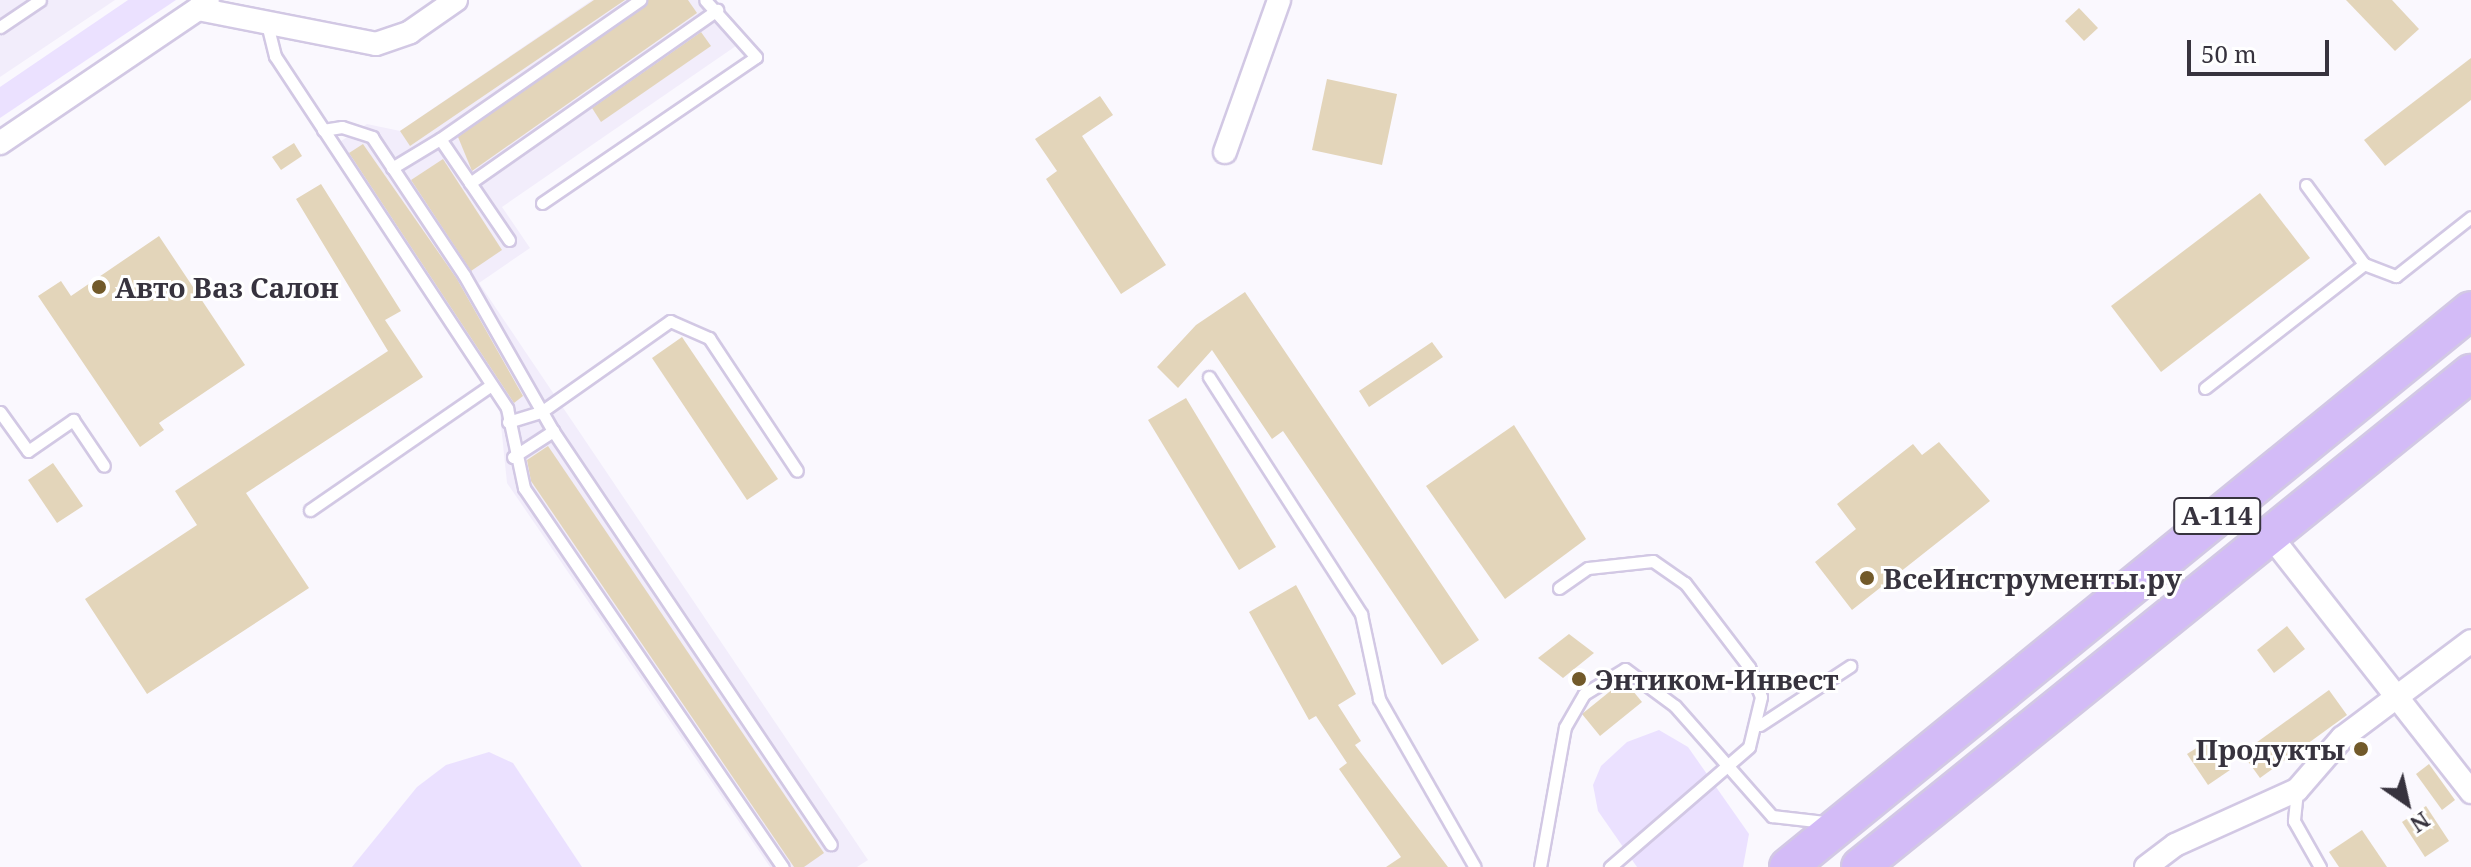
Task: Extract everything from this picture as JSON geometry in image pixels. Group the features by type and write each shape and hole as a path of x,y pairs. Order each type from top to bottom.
{"main road":[{"name":"А-114","path":"1788,867 2471,310"},
{"name":"А-114","path":"1860,867 2471,373"}],"street":[{"path":"0,143 204,4 268,28 376,44 410,32 456,0"},
{"path":"1225,152 1279,0"},
{"path":"2269,534 2471,792"},
{"path":"2146,867 2198,833 2297,790 2342,738 2471,641"}],"lane":[{"path":"0,27 40,0"},
{"path":"392,168 440,139 640,0"},
{"path":"542,203 756,57 705,0"},
{"path":"470,183 717,10"},
{"path":"268,28 275,56 491,385 508,422 513,457 524,488 783,867"},
{"path":"323,130 362,131 392,168 464,275 553,431 831,844"},
{"path":"440,139 509,240"},
{"path":"2306,185 2364,264 2396,276 2471,217"},
{"path":"2205,388 2364,264"},
{"path":"508,422 541,412 670,321 709,338 797,471"},
{"path":"1209,377 1361,614 1379,699 1475,867"},
{"path":"310,510 491,385"},
{"path":"0,412 28,451 73,420 104,466"},
{"path":"513,457 553,431"},
{"path":"1559,588 1588,568 1653,561 1685,583 1749,667 1761,697 1760,725"},
{"path":"1610,867 1731,767 1760,725 1850,666"},
{"path":"1540,867 1565,727 1584,694 1615,671 1634,671 1651,682 1731,767 1772,816 1846,819"},
{"path":"2297,790 2294,821 2320,867"}],"shaded area":[{"path":"0,0 115,0 0,77"},
{"path":"128,0 176,0 0,118 0,87"},
{"path":"592,0 712,0 749,37 502,207 530,248 479,283 868,860 857,867 770,867 507,483 499,406 329,149 367,124 400,131"},
{"path":"1659,730 1688,747 1749,834 1743,867 1637,867 1598,811 1593,785 1601,766 1627,742"},
{"path":"489,752 513,763 582,867 352,867 417,787 446,765"}],"building":[{"path":"594,0 625,0 410,146 400,131"},
{"path":"648,0 688,0 697,13 472,171 458,137"},
{"path":"2346,0 2392,0 2419,29 2395,51"},
{"path":"2079,8 2098,28 2084,41 2065,21"},
{"path":"701,32 711,46 601,122 592,108"},
{"path":"2471,58 2471,100 2385,166 2364,140"},
{"path":"1327,79 1397,94 1382,165 1312,150"},
{"path":"1100,96 1113,115 1082,136 1166,265 1121,294 1046,179 1057,171 1035,139"},
{"path":"294,143 302,156 281,170 272,157"},
{"path":"363,144 457,279 523,396 514,403 349,153"},
{"path":"443,159 502,250 471,271 411,180"},
{"path":"321,184 401,311 385,320 423,377 246,493 309,588 147,694 85,599 197,525 175,491 388,351 296,199"},
{"path":"2260,193 2310,258 2161,372 2111,306"},
{"path":"159,236 245,365 159,423 164,430 140,447 38,296 61,281 71,296"},
{"path":"1245,292 1479,640 1442,665 1283,431 1272,439 1212,350 1178,388 1157,367 1196,325"},
{"path":"682,337 778,479 747,500 652,358"},
{"path":"1432,342 1443,357 1369,407 1359,391"},
{"path":"1186,398 1276,547 1239,570 1148,420"},
{"path":"1514,425 1586,539 1505,599 1426,486"},
{"path":"1939,442 1990,501 1852,610 1815,562 1856,529 1837,504 1913,444 1922,455"},
{"path":"548,446 824,853 804,867 794,867 531,481 527,460"},
{"path":"53,463 83,506 57,523 28,480"},
{"path":"1296,585 1356,694 1338,705 1361,741 1355,745 1448,867 1386,867 1401,857 1339,769 1347,763 1316,716 1309,720 1249,612"},
{"path":"2287,626 2305,649 2274,673 2257,650"},
{"path":"1569,634 1594,653 1563,678 1538,658"},
{"path":"1624,680 1642,702 1600,736 1582,714"},
{"path":"2329,690 2347,715 2260,778 2242,753"},
{"path":"2209,740 2230,770 2208,785 2187,754"},
{"path":"2429,764 2455,800 2442,810 2416,774"},
{"path":"2426,806 2449,841 2425,857 2402,822"},
{"path":"2362,830 2387,867 2339,867 2329,852"}],"place":[{"name":"Авто Ваз Салон","path":"99,287"},
{"name":"ВсеИнструменты.ру","path":"1867,578"},
{"name":"Энтиком-Инвест","path":"1579,679"},
{"name":"Продукты","path":"2361,749"}]}
